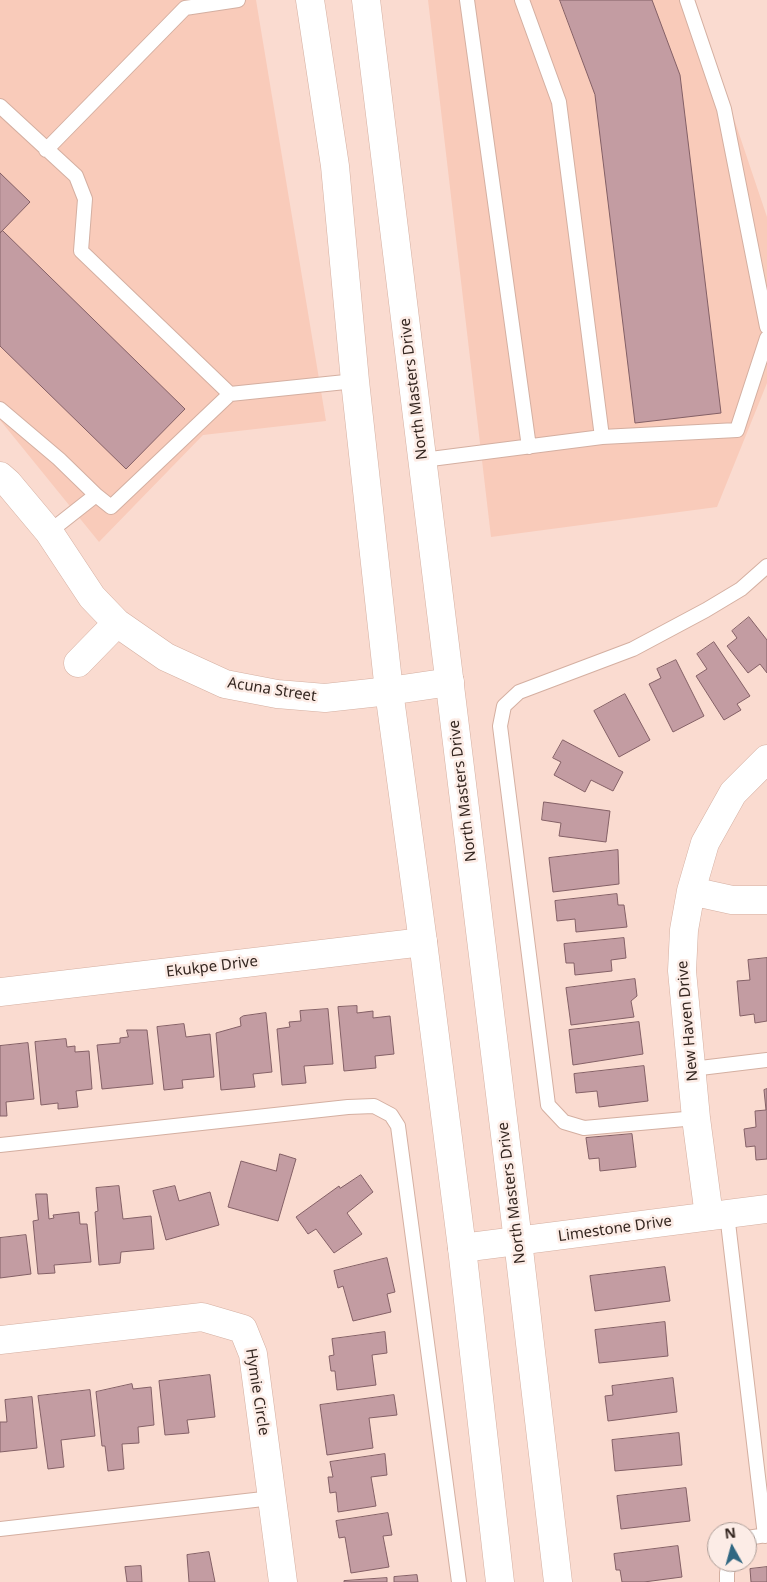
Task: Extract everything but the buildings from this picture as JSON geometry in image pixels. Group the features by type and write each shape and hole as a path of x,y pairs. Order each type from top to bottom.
{"main road":[{"path":"310,0 335,166 355,381 389,691 462,1248 500,1582"},
{"name":"North Masters Drive","path":"366,0 558,1582"},
{"name":"Acuna Street","path":"0,476 49,532 92,597 117,623 166,657 225,684 277,694 325,698 450,682"},
{"path":"78,663 117,623"},
{"name":"New Haven Drive","path":"718,1215 696,1118 682,971 684,930 691,890 705,843 733,792 767,759"},
{"path":"691,890 732,900 767,900"},
{"name":"Ekukpe Drive","path":"0,992 423,942"},
{"name":"Limestone Drive","path":"462,1248 767,1209"},
{"name":"Hymie Circle","path":"0,1340 202,1317 243,1329 253,1354 283,1582"}],"lane":[{"path":"46,150 185,8 212,2 238,0"},
{"path":"468,0 529,447"},
{"path":"522,0 559,102 602,437"},
{"path":"687,0 724,109 767,327"},
{"path":"0,106 76,176 85,199 81,251 230,394"},
{"path":"423,460 602,437 737,430 767,338"},
{"path":"0,409 59,459 111,507 230,394 355,381"},
{"path":"49,532 96,495"},
{"path":"696,1118 584,1128 564,1122 548,1105 500,726 504,706 519,692 633,649 741,589 767,566"},
{"path":"692,1069 767,1060"},
{"path":"0,1145 348,1107 374,1106 392,1115 398,1126 459,1582"},
{"path":"718,1215 766,1536"},
{"path":"0,1529 272,1498"}],"shaded area":[{"path":"0,0 256,0 326,421 203,435 99,542 0,420"},
{"path":"428,0 694,0 767,217 767,383 717,507 491,537"}]}
